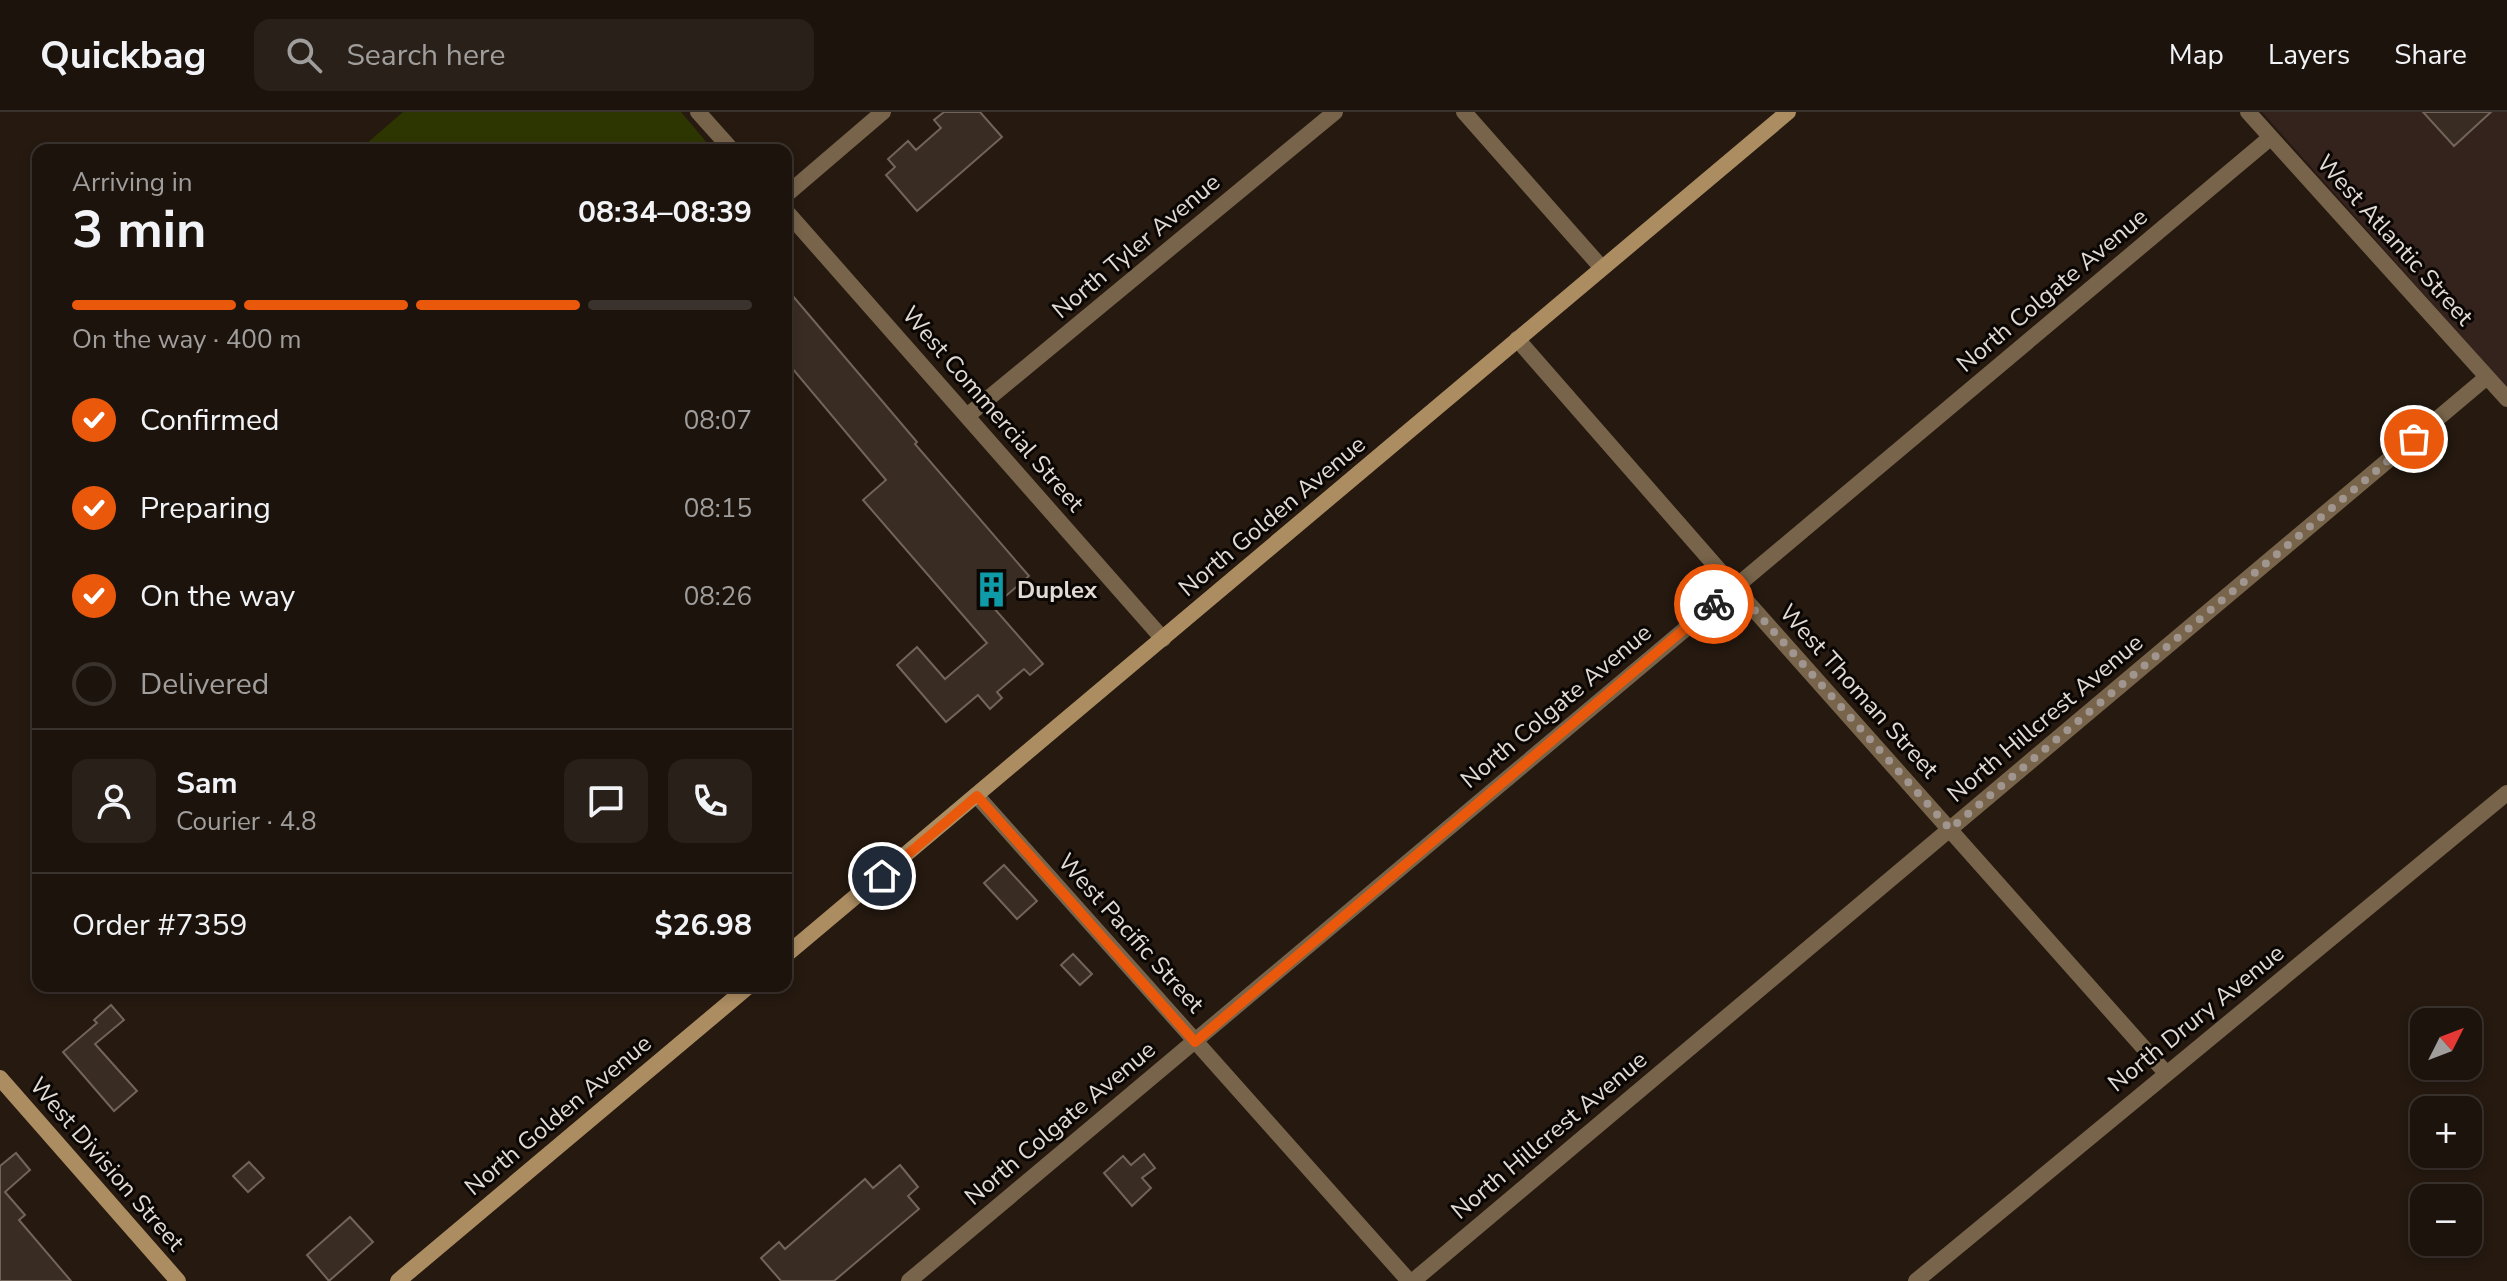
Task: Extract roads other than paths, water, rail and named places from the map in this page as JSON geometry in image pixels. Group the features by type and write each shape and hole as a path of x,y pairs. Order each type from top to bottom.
{"street":[{"path":"698,112 727,144"},
{"path":"792,190 883,112"},
{"name":"North Tyler Avenue","path":"967,416 1335,112"},
{"path":"1464,112 1601,267"},
{"name":"North Golden Avenue","path":"792,950 1788,112"},
{"name":"West Atlantic Street","path":"2248,112 2507,399"},
{"name":"North Colgate Avenue","path":"909,1281 2270,138"},
{"name":"West Commercial Street","path":"792,218 1163,639"},
{"name":"West Thoman Street","path":"1517,339 2166,1073"},
{"name":"North Hillcrest Avenue","path":"1411,1281 2487,377"},
{"name":"North Drury Avenue","path":"1916,1281 2507,793"},
{"name":"West Pacific Street","path":"977,796 1411,1281"},
{"name":"North Golden Avenue","path":"398,1281 742,992"},
{"name":"West Division Street","path":"0,1078 178,1281"}],"place":[{"name":"Duplex","path":"991,590"}]}
